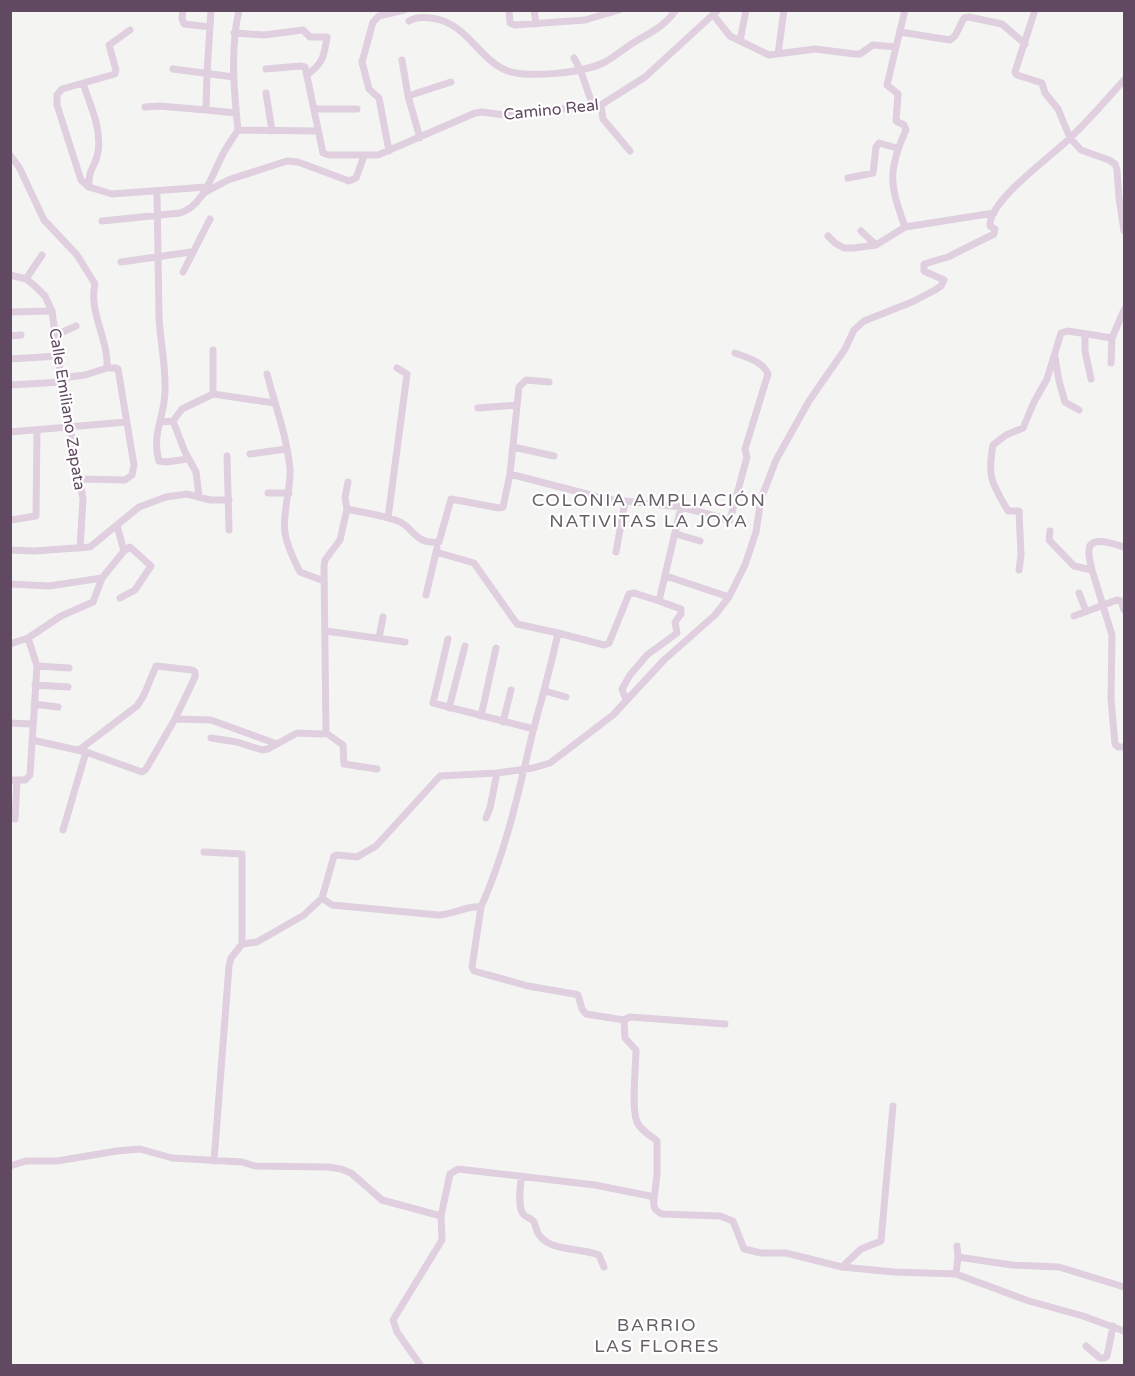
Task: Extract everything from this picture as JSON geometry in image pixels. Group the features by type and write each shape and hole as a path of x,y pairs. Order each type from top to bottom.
{"street":[{"path":"183,10 184,24 210,27"},
{"path":"206,110 211,10"},
{"path":"102,221 186,212 191,210 205,190 224,151 238,130 234,77 234,33 239,10"},
{"path":"389,151 379,98 369,89 363,62 373,22 380,16 404,10"},
{"path":"509,10 510,23 515,25 585,20 620,10"},
{"path":"534,10 536,24"},
{"path":"408,21 416,17 441,19 455,27 497,64 508,70 535,73 580,69 602,64 661,27 676,10"},
{"path":"740,41 746,10"},
{"path":"778,54 784,10"},
{"path":"904,10 887,85 898,94 896,121 904,125 906,130 897,148 892,185 905,227"},
{"path":"1035,10 1015,72 1017,75 1042,83 1045,93 1058,109 1070,138 1081,150 1115,164 1125,231"},
{"path":"716,13 730,36 763,53 778,54 815,49 860,54 873,45 896,47"},
{"name":"Camino Real","path":"318,131 323,153 364,156 389,151 482,112 504,115 597,106 645,77 716,13"},
{"path":"900,32 950,40 955,36 964,18 979,14 1002,24 1025,44"},
{"path":"130,30 109,45 115,74 62,89 57,95 57,105 75,163 81,180 88,187 112,194 205,190 287,161 298,162 349,181 357,178 364,156"},
{"path":"234,33 264,35 303,30 310,38 327,37 323,57 318,66 307,75"},
{"path":"574,58 603,119 630,151"},
{"path":"402,60 408,96 420,138"},
{"path":"238,130 318,131 305,68 300,66 266,69"},
{"path":"173,69 234,77"},
{"path":"242,944 257,942 304,915 322,898 334,856 357,857 376,846 435,779 448,774 497,773 543,766 556,759 613,715 664,660 715,615 729,597 745,565 756,532 761,499 776,460 809,401 845,349 854,330 864,321 912,302 941,286 944,280 924,271 924,264 948,257 994,234 995,229 989,224 994,213 1015,187 1070,138 1125,80"},
{"path":"408,96 451,82"},
{"path":"83,83 98,128 99,139 98,155 88,174 88,187"},
{"path":"266,93 272,131"},
{"path":"145,107 159,106 236,113"},
{"path":"314,109 357,109"},
{"path":"885,115 896,117"},
{"path":"848,178 873,173 876,147 879,143 897,148"},
{"path":"10,155 19,167 44,220 77,255 95,284 93,297 107,352 107,368"},
{"path":"157,192 160,255 159,318 165,400 161,422 156,432 155,448 159,461 188,459"},
{"path":"828,236 844,248 876,245 905,227 994,213"},
{"path":"183,272 191,252 210,219"},
{"path":"861,231 876,245"},
{"path":"121,262 191,252"},
{"path":"10,275 26,279 42,255"},
{"name":"Calle Emiliano Zapata","path":"26,279 45,296 52,310 61,380 83,499 80,548"},
{"path":"10,312 52,310"},
{"path":"1111,363 1112,338 1125,310"},
{"path":"56,335 76,326"},
{"path":"1019,570 1021,555 1019,511 1008,511 992,483 989,467 993,445 1006,435 1023,428 1047,378 1061,333 1064,331 1112,338"},
{"path":"10,336 21,335"},
{"path":"1085,335 1085,351 1091,379"},
{"path":"213,350 213,394"},
{"path":"510,474 625,502 681,507 727,520 731,518 747,457 745,449 768,374 758,362 735,353"},
{"path":"1055,355 1065,402 1079,410"},
{"path":"10,359 58,356"},
{"path":"10,385 61,380 96,373 107,368 118,369 134,465 132,475 125,480 80,479"},
{"path":"388,518 407,374 397,368"},
{"path":"267,374 279,415 290,468 285,522 287,544 300,572 324,580"},
{"path":"426,596 451,499 503,507 510,474 519,387 526,380 549,382"},
{"path":"161,422 172,421 182,409 213,394 274,403"},
{"path":"478,408 518,405"},
{"path":"172,421 196,472 199,496"},
{"path":"10,432 126,422"},
{"path":"11,520 36,516 37,431"},
{"path":"513,447 554,456"},
{"path":"250,454 286,449"},
{"path":"226,456 229,530"},
{"path":"326,733 325,560 340,540 347,509 345,498 348,482"},
{"path":"268,493 289,493"},
{"path":"10,550 34,551 90,547 139,507 179,494 219,501 229,500"},
{"path":"616,552 625,502"},
{"path":"659,601 681,507"},
{"path":"347,509 388,518 404,524 410,532 426,542 439,542"},
{"path":"117,526 124,551"},
{"path":"1050,531 1049,540 1074,566 1092,570"},
{"path":"676,534 700,542"},
{"path":"1125,547 1098,541 1088,550 1113,638 1111,699 1115,744 1118,747 1125,747"},
{"path":"10,644 28,638 49,623 93,602 102,578 130,547 151,566 135,590 120,598"},
{"path":"436,552 474,564 517,624 604,645 609,643 629,594 634,593 681,609 681,614 675,622 677,633 638,664 622,689 626,700"},
{"path":"666,576 729,597"},
{"path":"10,584 49,586 102,578"},
{"path":"1079,593 1086,611"},
{"path":"1074,616 1119,600 1124,610"},
{"path":"379,638 383,617"},
{"path":"326,631 405,642"},
{"path":"558,633 545,692 495,878 481,908 472,967 474,971 528,986 578,995 586,1014 624,1020 630,1017 725,1024"},
{"path":"15,819 14,780 25,780 30,775 37,666 28,638"},
{"path":"448,639 433,703 534,729"},
{"path":"449,708 465,646"},
{"path":"481,716 496,648"},
{"path":"37,666 69,668"},
{"path":"32,740 83,751 142,772 146,769 175,719 195,677 195,672 156,666 137,706 83,751 63,830"},
{"path":"35,685 68,687"},
{"path":"503,722 511,690"},
{"path":"545,692 566,697"},
{"path":"34,704 58,707"},
{"path":"175,719 211,720 277,744"},
{"path":"10,723 32,724"},
{"path":"211,738 237,742 262,750 297,733 321,735 326,733"},
{"path":"326,733 343,745 344,764 377,769"},
{"path":"486,818 497,773"},
{"path":"204,852 242,854 242,944 231,958 229,966 214,1161"},
{"path":"322,898 332,905 438,915 448,915 473,906 481,908"},
{"path":"624,1020 624,1038 636,1050 634,1107 636,1120 643,1131 657,1141 657,1175 653,1207 655,1210 662,1214 720,1216 733,1221 744,1248 761,1253 786,1253 842,1267 894,1272 956,1274 1029,1301 1125,1331"},
{"path":"842,1267 861,1249 881,1241 893,1106"},
{"path":"10,1166 26,1161 57,1161 140,1149 172,1158 242,1162 255,1166 328,1167 341,1169 358,1178 382,1200 441,1216"},
{"path":"421,1365 397,1332 393,1320 442,1240 441,1216 450,1174 453,1171 458,1169 595,1185 654,1199"},
{"path":"521,1176 521,1211 535,1224 537,1233 551,1246 574,1248 599,1255 604,1267"},
{"path":"956,1274 957,1246"},
{"path":"958,1257 1012,1265 1059,1267 1125,1287"},
{"path":"1086,1346 1100,1358 1107,1356 1113,1326"}],"district":[{"name":"COLONIA AMPLIACIÓN NATIVITAS LA JOYA","path":"649,510"},
{"name":"BARRIO LAS FLORES","path":"657,1335"}]}
